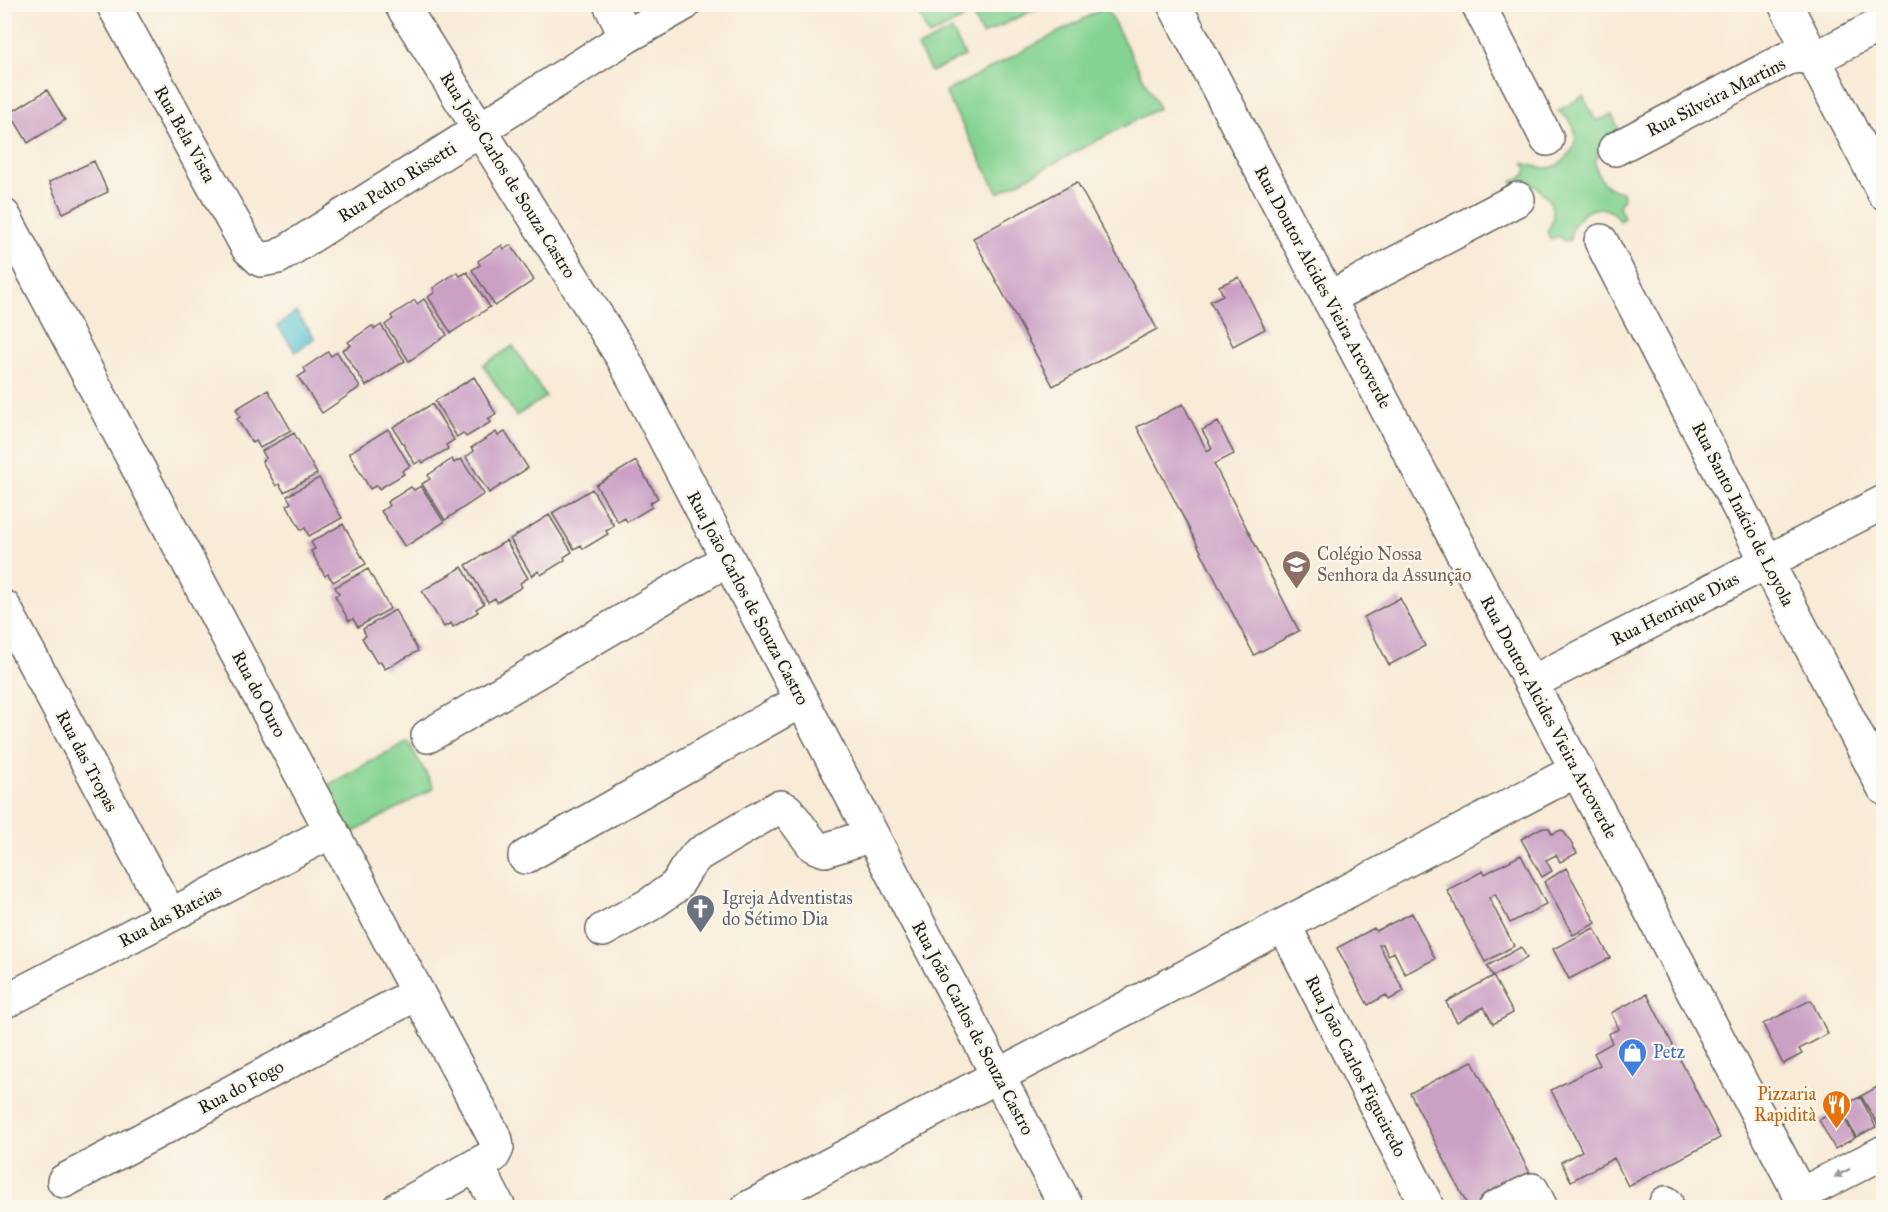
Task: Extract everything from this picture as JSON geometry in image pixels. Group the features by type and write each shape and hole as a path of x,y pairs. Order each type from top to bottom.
{"street":[{"name":"Rua Bela Vista","path":"114,4 248,248 261,260"},
{"name":"Rua João Carlos de Souza Castro","path":"401,4 623,358 1067,1208"},
{"path":"610,4 626,38"},
{"name":"Rua Pedro Rissetti","path":"261,260 278,257 626,38 684,4"},
{"name":"Rua Doutor Alcides Vieira Arcoverde","path":"1174,4 1804,1201"},
{"path":"1478,4 1547,139"},
{"path":"1785,4 1884,193"},
{"name":"Rua Silveira Martins","path":"1615,149 1788,58 1799,56 1814,59 1884,23"},
{"path":"1329,298 1518,199"},
{"name":"Rua do Ouro","path":"4,216 496,1140 497,1148 494,1156 477,1166"},
{"name":"Rua Santo Inácio de Loyola","path":"1601,241 1884,788"},
{"name":"Rua Henrique Dias","path":"1531,683 1884,502"},
{"path":"428,736 728,559"},
{"name":"Rua das Tropas","path":"4,607 170,915"},
{"path":"525,857 802,700"},
{"path":"750,1207 1577,770"},
{"path":"603,930 649,905 676,886 697,855 777,808 787,810 814,846 825,850 872,835"},
{"name":"Rua das Bateias","path":"6,996 332,831"},
{"name":"Rua João Carlos Figueiredo","path":"1284,925 1428,1208"},
{"name":"Rua do Fogo","path":"64,1180 418,993"},
{"path":"1804,1201 1884,1152"},
{"path":"399,1208 477,1166 499,1208"},
{"path":"1495,1208 1532,1190 1541,1208"}],"green space":[{"path":"929,4 956,5 963,19 929,36 917,10"},
{"path":"968,5 1044,5 982,35"},
{"path":"1106,7 1159,108 998,193 945,92"},
{"path":"952,30 965,56 931,72 918,47"},
{"path":"1583,96 1596,121 1612,115 1619,130 1603,141 1595,162 1598,173 1606,186 1622,192 1624,197 1619,206 1624,218 1620,221 1606,209 1597,208 1582,215 1576,222 1570,240 1565,241 1558,236 1550,240 1547,231 1551,225 1553,212 1548,199 1533,185 1516,188 1512,182 1524,176 1527,169 1524,163 1547,168 1560,163 1571,152 1575,131 1571,122 1558,111"},
{"path":"513,346 546,397 516,416 483,365"},
{"path":"408,741 434,788 352,833 326,786"}],"water":[{"path":"296,312 315,338 296,352 277,326"}],"building":[{"path":"47,90 65,120 28,143 10,113"},
{"path":"94,161 108,192 63,213 49,182"},
{"path":"1077,182 1157,329 1053,386 973,238"},
{"path":"502,245 504,249 511,245 534,280 495,306 472,270 480,265 478,261"},
{"path":"457,272 460,276 467,272 490,307 451,333 428,297 435,292 433,288"},
{"path":"1239,277 1265,329 1233,346 1210,301 1223,295 1219,286"},
{"path":"424,299 447,335 409,361 385,325 393,319 391,316 415,300 417,304"},
{"path":"381,325 405,361 366,386 342,350 351,345 348,342 372,326 375,329"},
{"path":"328,352 331,356 337,352 360,387 322,413 298,377 306,372 304,368"},
{"path":"474,377 496,414 488,419 491,422 466,437 463,433 457,437 435,401"},
{"path":"268,390 291,430 260,448 256,441 252,443 237,419 240,417 236,409"},
{"path":"432,404 454,440 446,445 448,449 423,463 421,460 415,464 393,427"},
{"path":"1183,404 1207,451 1212,448 1202,430 1218,422 1234,454 1214,464 1299,631 1254,655 1137,427"},
{"path":"388,429 410,466 402,471 404,474 379,489 377,485 370,489 349,453"},
{"path":"496,432 498,436 505,432 528,468 489,493 466,457 474,451 471,448"},
{"path":"294,433 317,474 284,492 279,484 276,486 262,461 266,458 262,451"},
{"path":"452,459 454,463 461,459 484,494 445,520 422,484 430,479 428,475"},
{"path":"636,461 658,498 650,503 652,507 627,522 625,518 618,522 596,485"},
{"path":"319,478 342,518 309,536 305,528 301,530 287,505 291,503 287,496"},
{"path":"421,486 444,522 405,547 381,511 389,506 387,502 411,487 414,490"},
{"path":"592,489 614,526 606,531 608,534 583,549 581,545 574,549 552,513"},
{"path":"549,515 572,552 564,557 565,560 541,575 538,571 532,576 510,539"},
{"path":"343,524 366,564 333,582 328,574 325,576 311,551 315,549 311,542"},
{"path":"506,541 528,578 520,583 522,587 497,602 495,598 488,602 466,565"},
{"path":"462,567 484,604 476,609 478,612 453,627 451,623 444,627 422,591"},
{"path":"368,569 390,609 358,627 353,619 349,621 335,596 339,594 335,587"},
{"path":"1400,598 1425,646 1389,665 1364,617"},
{"path":"395,610 418,651 385,669 380,661 377,663 362,638 366,636 363,629"},
{"path":"1541,828 1549,828 1552,834 1561,830 1577,853 1560,862 1556,855 1546,860 1552,871 1542,877 1521,839"},
{"path":"1521,855 1546,904 1510,923 1495,894 1489,898 1514,946 1485,962 1447,890"},
{"path":"1566,868 1596,923 1573,935 1544,882"},
{"path":"1412,913 1435,959 1405,974 1394,952 1388,955 1383,944 1379,945 1404,991 1389,1000 1386,995 1368,1005 1337,948 1374,928 1376,931"},
{"path":"1594,928 1610,958 1569,979 1553,949"},
{"path":"1521,947 1527,958 1493,976 1487,966"},
{"path":"1493,976 1513,1013 1493,1024 1484,1007 1457,1022 1446,1002"},
{"name":"Petz","path":"1647,994 1720,1138 1628,1186 1614,1158 1571,1181 1561,1162 1582,1151 1551,1090 1600,1065 1594,1053 1612,1043 1608,1034 1619,1029 1611,1013"},
{"path":"1811,1000 1828,1034 1799,1049 1802,1054 1783,1064 1763,1024"},
{"path":"1472,1061 1532,1177 1474,1208 1469,1208 1410,1093"},
{"path":"1884,1083 1884,1122 1878,1125 1861,1096"},
{"path":"1860,1097 1876,1127 1856,1137 1840,1107"},
{"name":"Pizzaria Rapidità","path":"1839,1109 1855,1138 1835,1149 1819,1120"}],"place":[{"name":"Colégio Nossa Senhora da Assunção","path":"1296,590"},
{"name":"Igreja Adventistas do Sétimo Dia","path":"701,934"},
{"name":"Petz","path":"1632,1078"},
{"name":"Pizzaria Rapidità","path":"1837,1130"}]}
